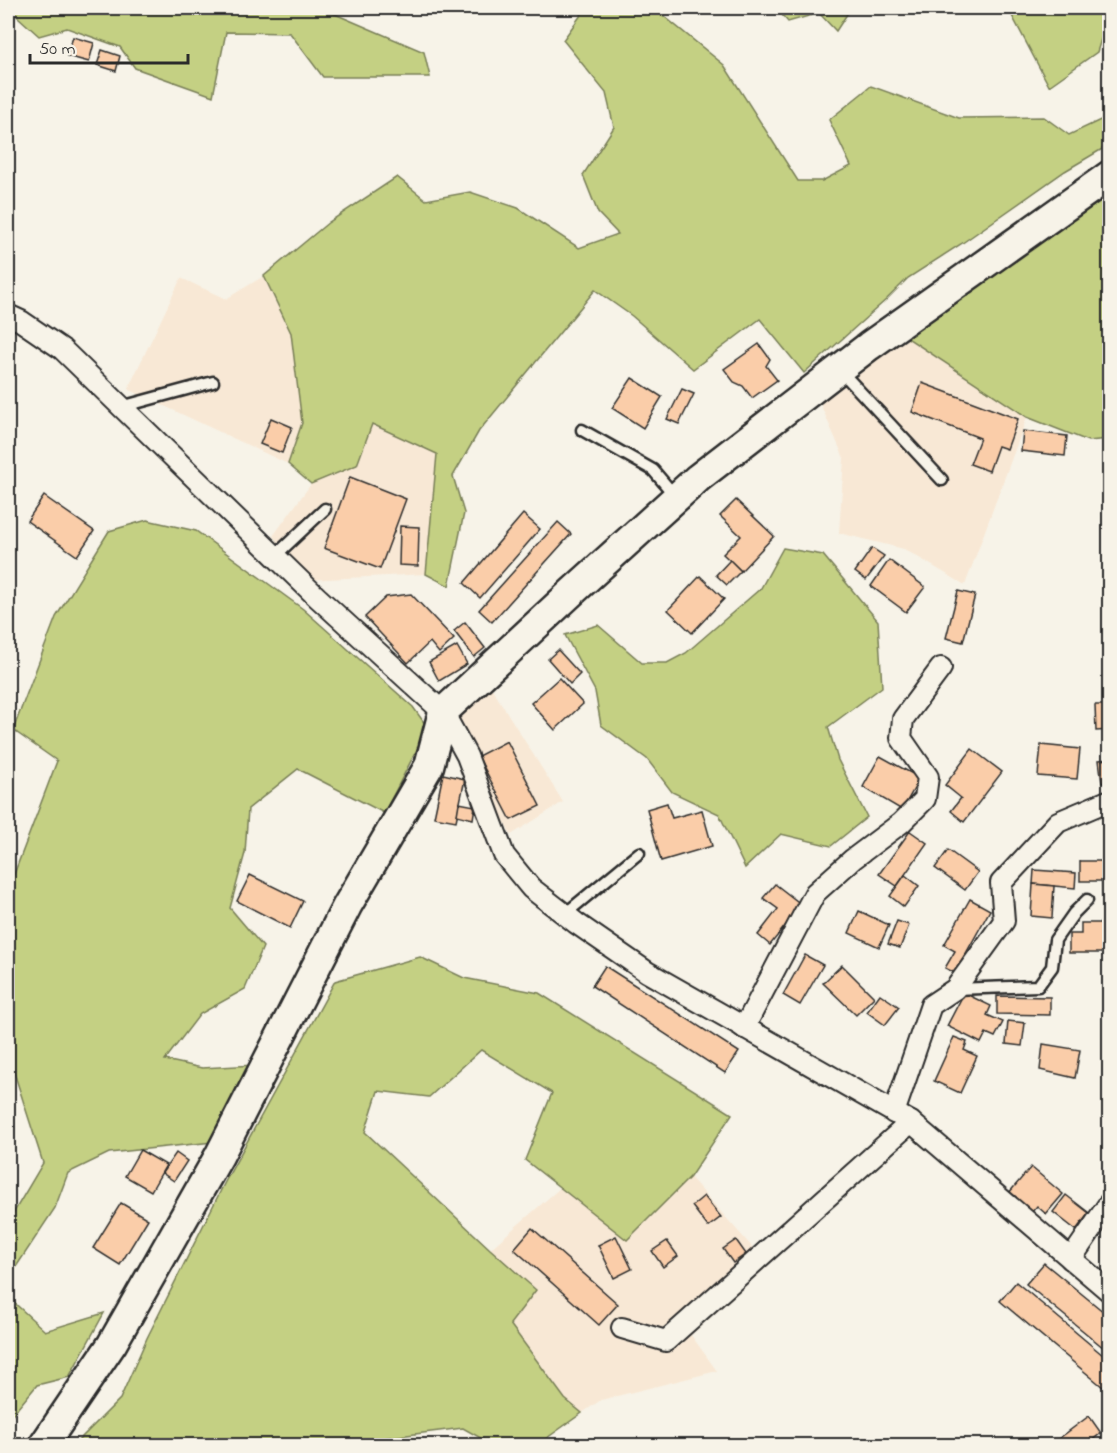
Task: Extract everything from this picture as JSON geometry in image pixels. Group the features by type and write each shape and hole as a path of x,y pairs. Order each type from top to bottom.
{"street":[{"path":"43,1446 112,1344 219,1156 347,906 429,766 444,712 698,478 868,346 1110,175"},
{"path":"8,315 21,321 62,349 317,597 444,712 467,756 504,855 531,888 647,972 903,1118 1110,1292"},
{"path":"744,1028 815,893 853,859 901,823 925,799 928,777 901,738 903,719 940,668"},
{"path":"622,1328 666,1341 903,1118 931,1005 955,989 1004,921 1000,883 1058,822 1110,800"},
{"path":"1071,1259 1110,1202"}],"lane":[{"path":"839,369 942,480"},
{"path":"121,407 213,382"},
{"path":"582,430 653,470 676,498"},
{"path":"275,556 326,509"},
{"path":"565,914 639,853"},
{"path":"955,989 1038,986 1052,967 1055,940 1074,913 1087,900"}],"shaded area":[{"path":"264,276 291,333 302,423 288,464 128,389 181,278 226,299"},
{"path":"906,337 1027,417 965,585 904,549 839,533 844,458 818,399 834,393"},
{"path":"372,424 438,454 426,574 307,580 273,536 311,484 357,465"},
{"path":"491,687 563,802 511,835 454,720"},
{"path":"690,1177 768,1266 691,1335 717,1371 601,1400 582,1413 565,1399 510,1324 490,1249 560,1188 627,1240"}],"green space":[{"path":"8,8 329,8 328,11 424,52 430,77 323,77 290,33 226,32 213,96 135,68 120,47 67,28 39,36"},
{"path":"586,8 645,8 660,13 724,65 798,181 822,181 851,166 829,120 871,86 959,118 1044,117 1069,135 1109,116 1109,145 1065,171 908,278 804,373 760,319 693,369 632,316 595,290 479,431 453,476 464,513 449,586 426,574 437,454 372,424 357,465 311,484 288,464 302,423 291,333 264,276 329,222 397,177 426,200 470,192 518,208 579,248 618,234 598,213 583,175 614,127 606,93 563,40"},
{"path":"776,8 851,8 836,31 819,13 788,22"},
{"path":"1008,8 1109,8 1109,14 1097,52 1049,86"},
{"path":"1109,195 1109,439 1088,441 1027,417 906,337"},
{"path":"147,520 196,531 303,609 413,707 428,728 384,813 298,769 248,809 245,853 230,908 263,947 245,989 200,1014 165,1060 202,1068 254,1065 213,1142 109,1153 68,1173 55,1208 8,1279 8,1222 43,1163 11,1063 8,1062 8,890 57,761 13,730 56,617 109,531"},
{"path":"783,548 823,555 878,621 882,687 828,727 838,760 867,817 831,846 781,834 745,868 719,814 672,792 647,759 601,725 595,691 565,635 598,625 642,663 667,663 686,653 761,588"},
{"path":"420,957 464,978 539,993 732,1114 690,1177 627,1240 525,1160 552,1093 481,1050 429,1097 378,1091 365,1132 536,1290 510,1324 565,1399 582,1413 537,1445 493,1445 463,1428 367,1440 365,1446 75,1445 120,1399 147,1338 225,1182 335,981"},
{"path":"8,1297 45,1331 104,1313 69,1377 37,1385 8,1420"}],"building":[{"path":"73,37 94,43 89,62 67,56"},
{"path":"102,50 120,56 116,71 97,65"},
{"path":"759,344 770,359 766,366 777,380 752,398 743,386 734,382 724,369"},
{"path":"632,378 662,397 643,428 612,408"},
{"path":"922,383 1018,419 1007,449 998,446 989,471 970,464 980,438 912,412"},
{"path":"682,389 694,394 679,424 667,419"},
{"path":"271,418 292,427 282,453 260,444"},
{"path":"1023,431 1067,436 1065,456 1021,451"},
{"path":"350,477 406,499 380,569 324,548"},
{"path":"44,496 94,531 77,556 27,521"},
{"path":"736,500 774,536 741,571 723,554 741,536 720,516"},
{"path":"523,514 540,529 480,598 464,583"},
{"path":"558,522 571,534 492,622 479,610"},
{"path":"400,526 419,527 418,566 399,565"},
{"path":"872,548 884,556 866,580 855,572"},
{"path":"730,560 741,571 727,585 716,575"},
{"path":"889,560 925,587 906,612 871,586"},
{"path":"700,576 724,599 692,633 668,610"},
{"path":"958,591 975,595 963,642 946,638"},
{"path":"411,594 454,639 439,653 430,642 408,663 365,617 386,597"},
{"path":"465,622 485,648 474,657 454,631"},
{"path":"457,646 467,664 439,681 429,662"},
{"path":"558,650 580,674 570,684 548,659"},
{"path":"559,678 583,704 555,730 531,703"},
{"path":"1095,705 1110,705 1110,730 1096,731"},
{"path":"507,741 540,806 511,820 478,756"},
{"path":"1041,745 1080,749 1077,779 1038,776"},
{"path":"972,749 1002,772 964,822 951,811 961,798 945,785"},
{"path":"880,756 920,778 902,810 863,787"},
{"path":"1110,759 1110,782 1102,783 1099,760"},
{"path":"443,774 465,779 456,821 434,817"},
{"path":"459,803 475,806 473,819 457,815"},
{"path":"667,803 672,818 702,810 712,846 661,861 647,809"},
{"path":"910,831 927,843 897,886 879,874"},
{"path":"948,850 978,872 965,890 935,868"},
{"path":"1080,861 1110,861 1110,923 1103,923 1102,881 1080,881"},
{"path":"1034,870 1076,873 1075,888 1033,884"},
{"path":"250,875 303,901 290,928 237,901"},
{"path":"905,875 919,886 904,907 890,896"},
{"path":"775,884 802,905 770,945 758,935 778,909 763,898"},
{"path":"1033,884 1054,886 1052,918 1031,916"},
{"path":"970,899 990,910 955,973 945,968 955,951 944,945"},
{"path":"859,911 889,925 879,947 849,933"},
{"path":"897,921 909,925 900,948 888,944"},
{"path":"1081,923 1109,923 1110,953 1069,953 1069,934 1081,934"},
{"path":"805,955 823,965 800,1005 783,995"},
{"path":"842,965 874,997 856,1015 823,983"},
{"path":"605,966 739,1052 725,1073 592,986"},
{"path":"964,993 991,1006 987,1015 1003,1022 995,1037 986,1033 981,1043 947,1026"},
{"path":"880,994 899,1007 885,1025 867,1012"},
{"path":"997,996 1050,997 1050,1015 997,1014"},
{"path":"1008,1021 1025,1023 1022,1046 1006,1044"},
{"path":"954,1037 967,1042 964,1050 977,1056 960,1093 934,1081"},
{"path":"1043,1044 1080,1050 1075,1078 1040,1070"},
{"path":"140,1150 166,1165 151,1191 125,1176"},
{"path":"176,1153 187,1161 174,1181 162,1173"},
{"path":"1031,1167 1063,1194 1046,1214 1037,1206 1031,1213 1008,1194"},
{"path":"1066,1195 1089,1213 1076,1230 1053,1212"},
{"path":"704,1196 721,1217 708,1227 692,1206"},
{"path":"121,1203 148,1219 120,1265 93,1248"},
{"path":"532,1228 618,1304 599,1325 514,1249"},
{"path":"616,1236 632,1269 614,1278 598,1245"},
{"path":"736,1240 746,1254 733,1263 723,1249"},
{"path":"667,1241 678,1256 663,1267 652,1251"},
{"path":"1044,1263 1110,1317 1110,1353 1026,1284"},
{"path":"1016,1282 1110,1361 1110,1393 1000,1301"},
{"path":"1089,1416 1101,1433 1085,1446 1049,1446"}]}
